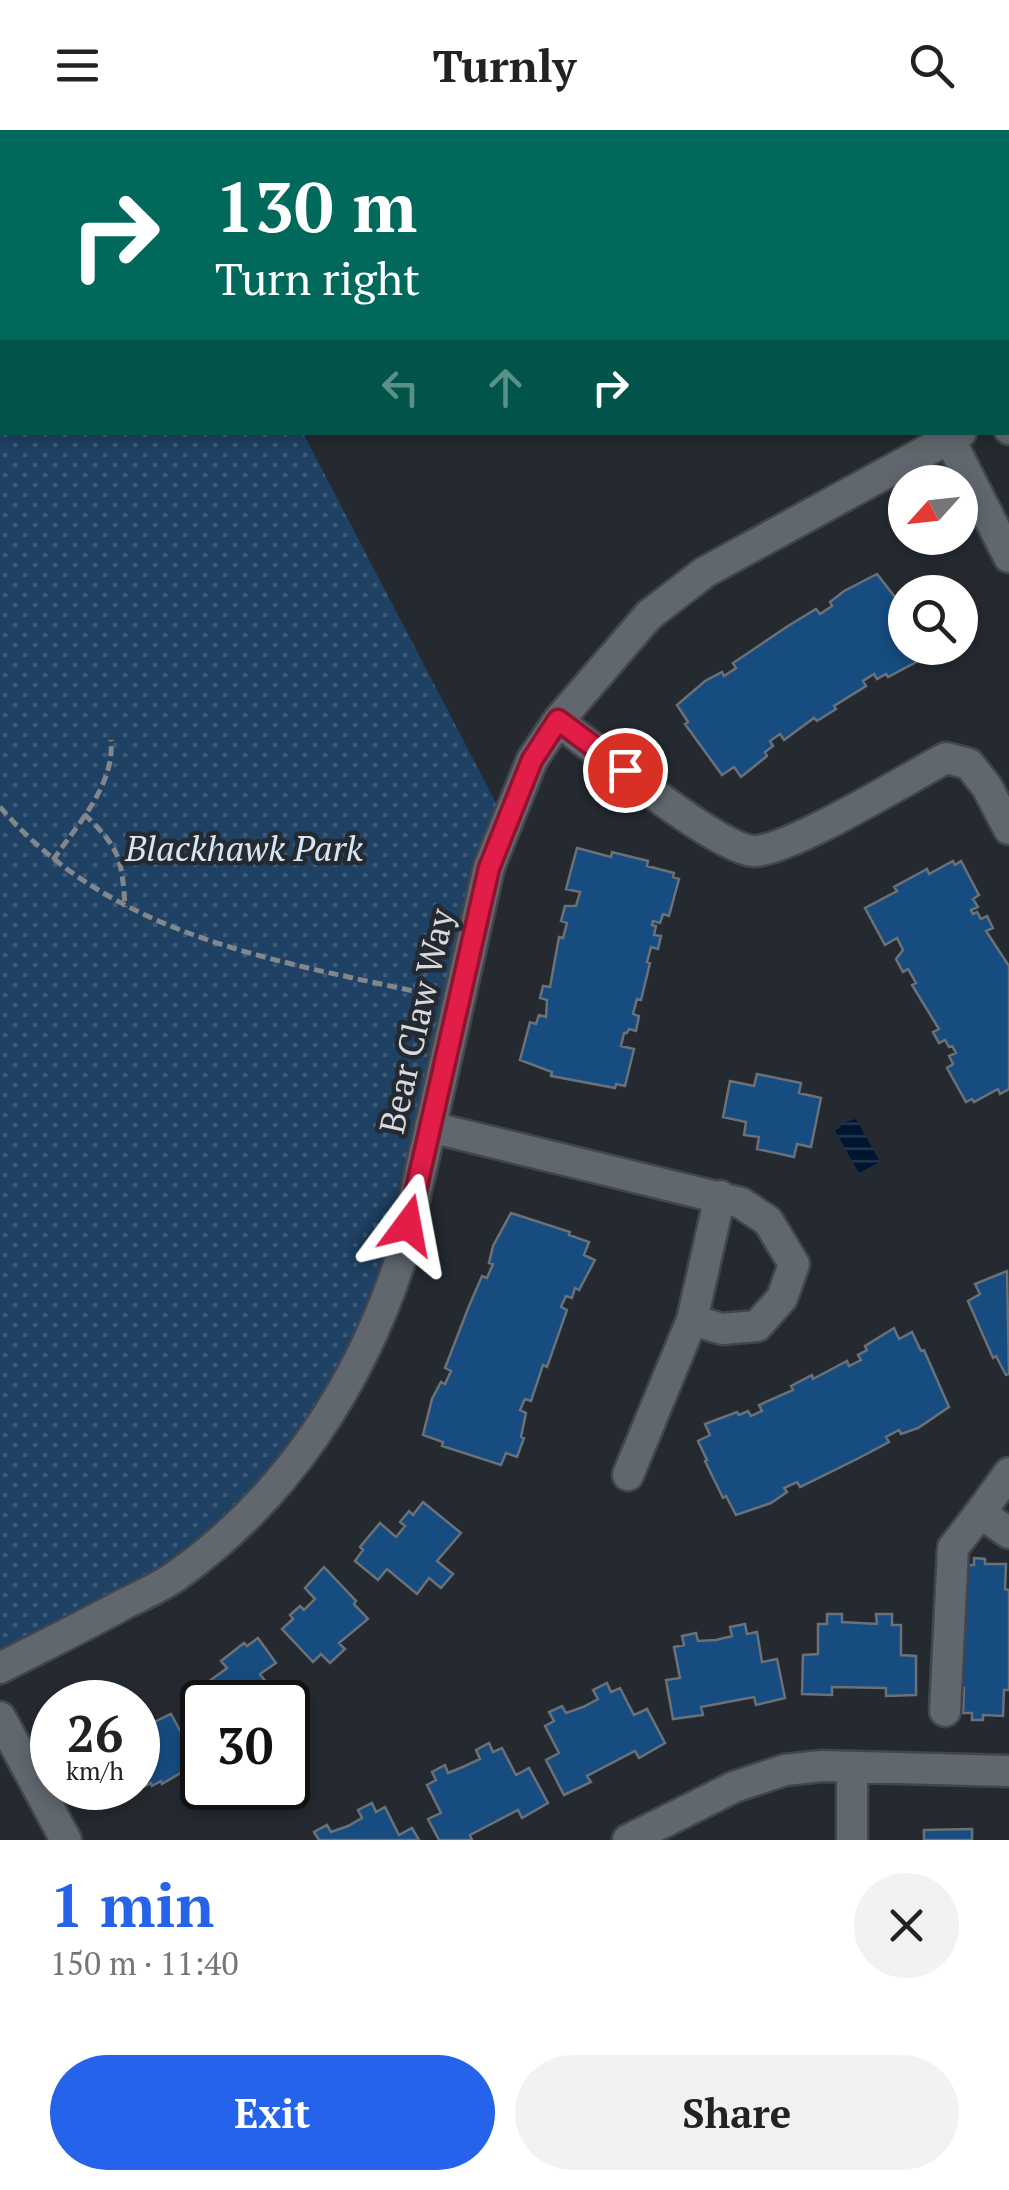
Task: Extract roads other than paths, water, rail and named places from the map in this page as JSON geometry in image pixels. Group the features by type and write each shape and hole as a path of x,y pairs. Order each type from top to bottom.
{"street":[{"path":"952,435 1009,558"},
{"name":"Bear Claw Way","path":"0,1668 174,1578 258,1508 287,1476 326,1420 384,1310 401,1258 489,868 532,760 558,720 649,615 705,572 952,435"},
{"path":"558,720 714,837 753,851 794,840 946,758 969,764 987,787 1009,829"},
{"path":"430,1127 720,1196 742,1204 768,1221 794,1264 782,1298 757,1326 722,1329 692,1320"},
{"path":"628,1475 692,1320 720,1196"},
{"path":"945,1711 953,1548 1009,1473"},
{"path":"980,1513 1009,1534"},
{"path":"0,1717 66,1840"},
{"path":"852,1768 852,1840"},
{"path":"628,1840 734,1786 785,1770 1009,1771"}],"park label":[{"name":"Blackhawk Park","path":"244,848"}]}
